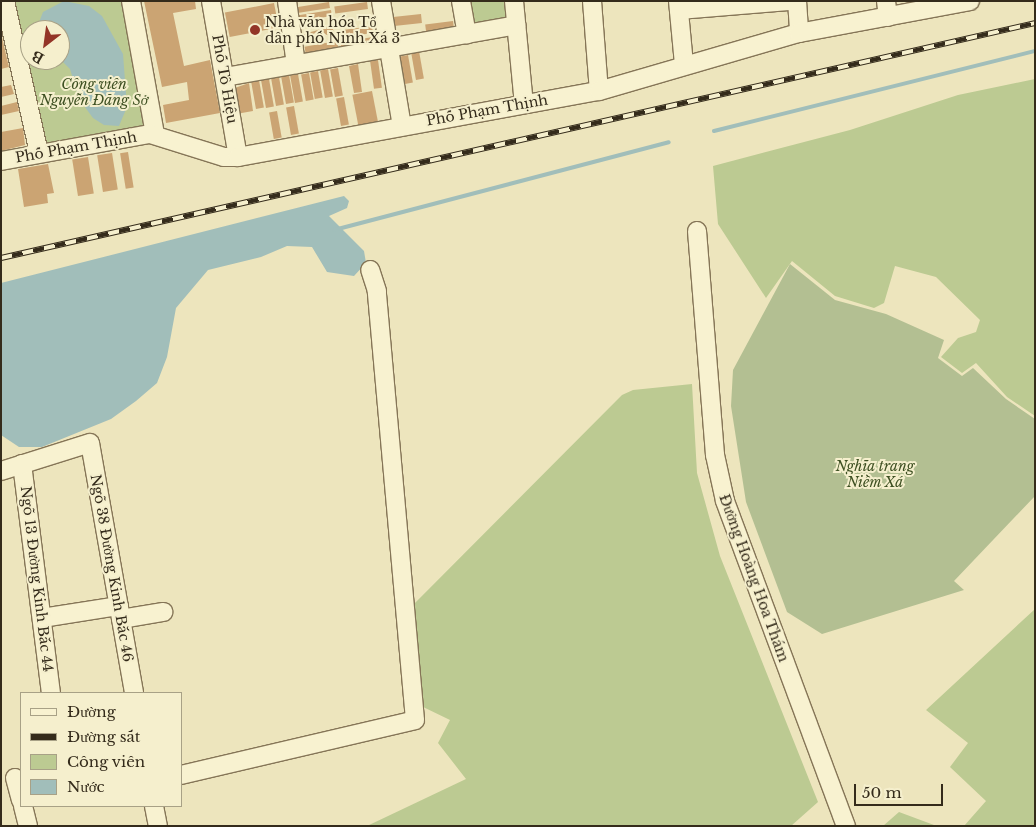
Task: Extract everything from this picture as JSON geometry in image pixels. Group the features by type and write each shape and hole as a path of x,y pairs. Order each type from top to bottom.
{"street":[{"path":"5,1 39,153"},
{"path":"130,1 155,134"},
{"name":"Phố Tô Hiệu","path":"211,1 238,157"},
{"path":"287,1 296,64"},
{"path":"381,1 402,126"},
{"path":"461,1 467,34"},
{"path":"514,1 524,104"},
{"path":"592,1 599,90"},
{"path":"684,65 679,5 789,1"},
{"path":"797,1 799,33"},
{"name":"Phố Phạm Thịnh","path":"1,161 155,134 218,155 238,157 599,90 887,9 970,1"},
{"path":"225,77 516,25"},
{"name":"Đường Hoàng Hoa Thám","path":"697,231 715,455 725,501 846,826"},
{"path":"182,775 415,720 378,301 370,270"},
{"name":"Ngõ 38 Đường Kinh Bắc 46","path":"22,464 90,443 134,692"},
{"path":"1,471 22,464"},
{"name":"Ngõ 13 Đường Kinh Bắc 44","path":"22,464 51,692"},
{"path":"42,618 120,612 163,612"},
{"path":"13,778 20,797"},
{"path":"23,807 28,826"},
{"path":"154,807 158,826"}],"green space":[{"name":"Công viên Nguyễn Đăng Sở","path":"13,1 124,1 149,124 143,131 50,148 43,142 28,70 70,70 70,20 20,20 20,34"},
{"path":"469,1 509,1 511,21 473,27"},
{"path":"1035,79 1035,416 1007,397 976,363 962,373 941,357 958,338 976,332 980,320 936,277 895,266 884,303 874,308 835,296 792,261 766,298 718,224 713,166 850,130 958,95"},
{"name":"Nghĩa trang Niềm Xá","path":"790,264 835,300 886,314 944,340 938,358 962,376 973,368 1006,399 1035,419 1035,496 954,581 964,590 822,634 787,612 746,502 731,406 733,370"},
{"path":"692,384 697,473 720,556 818,802 791,826 367,826 466,779 438,743 450,720 419,705 412,606 622,395 633,390"},
{"path":"1035,609 1035,826 964,826 986,801 950,767 968,743 926,710"},
{"path":"899,812 934,825 938,826 883,826"}],"water":[{"path":"64,1 89,6 102,16 123,54 127,107 119,126 104,125 93,118 79,99 70,69 70,20 40,20 43,12"},
{"path":"344,196 349,201 347,208 329,216 364,251 366,263 354,276 327,272 312,247 287,246 261,257 208,270 176,308 167,357 157,383 136,401 111,419 42,447 19,447 1,435 1,283"}],"building":[{"path":"144,1 195,1 196,9 173,13 184,66 210,60 220,113 166,123 163,105 189,100 187,82 162,87"},
{"path":"329,2 330,8 297,13 296,7"},
{"path":"367,2 368,9 335,14 334,7"},
{"path":"274,3 279,28 230,37 225,13"},
{"path":"331,10 332,16 299,21 298,15"},
{"path":"421,14 422,23 394,26 393,17"},
{"path":"453,21 454,29 426,32 425,24"},
{"path":"332,26 334,33 302,42 300,35"},
{"path":"372,26 373,33 340,38 339,31"},
{"path":"1,33 9,67 1,69"},
{"path":"373,37 374,43 341,48 340,42"},
{"path":"337,41 339,52 306,58 305,47"},
{"path":"419,51 424,79 416,80 411,52"},
{"path":"408,55 413,83 405,84 400,56"},
{"path":"378,60 382,88 374,89 370,61"},
{"path":"358,64 362,92 354,93 349,66"},
{"path":"338,68 343,96 335,97 330,69"},
{"path":"328,69 333,97 325,98 320,70"},
{"path":"318,71 323,98 315,99 310,72"},
{"path":"309,73 314,100 306,101 301,74"},
{"path":"298,74 303,102 295,103 290,75"},
{"path":"289,75 294,103 286,104 281,76"},
{"path":"279,77 284,105 276,106 271,78"},
{"path":"269,79 274,107 266,108 261,80"},
{"path":"259,80 264,108 256,109 251,81"},
{"path":"249,83 253,111 236,114 232,89"},
{"path":"11,85 14,94 1,97 1,87"},
{"path":"372,91 378,121 358,125 352,95"},
{"path":"344,97 349,125 341,126 336,98"},
{"path":"17,102 19,111 1,115 1,106"},
{"path":"294,106 299,134 291,135 286,107"},
{"path":"277,111 282,138 274,139 269,112"},
{"path":"23,128 25,145 1,151 1,132"},
{"path":"128,152 134,188 126,189 120,153"},
{"path":"112,153 118,190 103,192 97,155"},
{"path":"88,157 94,194 78,196 72,160"},
{"path":"48,164 54,193 47,194 48,203 24,207 18,169"}],"waterway":[{"path":"714,131 1035,51"},
{"path":"334,230 669,142"}],"railway":[{"path":"1,258 1035,23"}],"place":[{"name":"Nhà văn hóa Tổ dân phố Ninh Xá 3","path":"255,30"}]}
